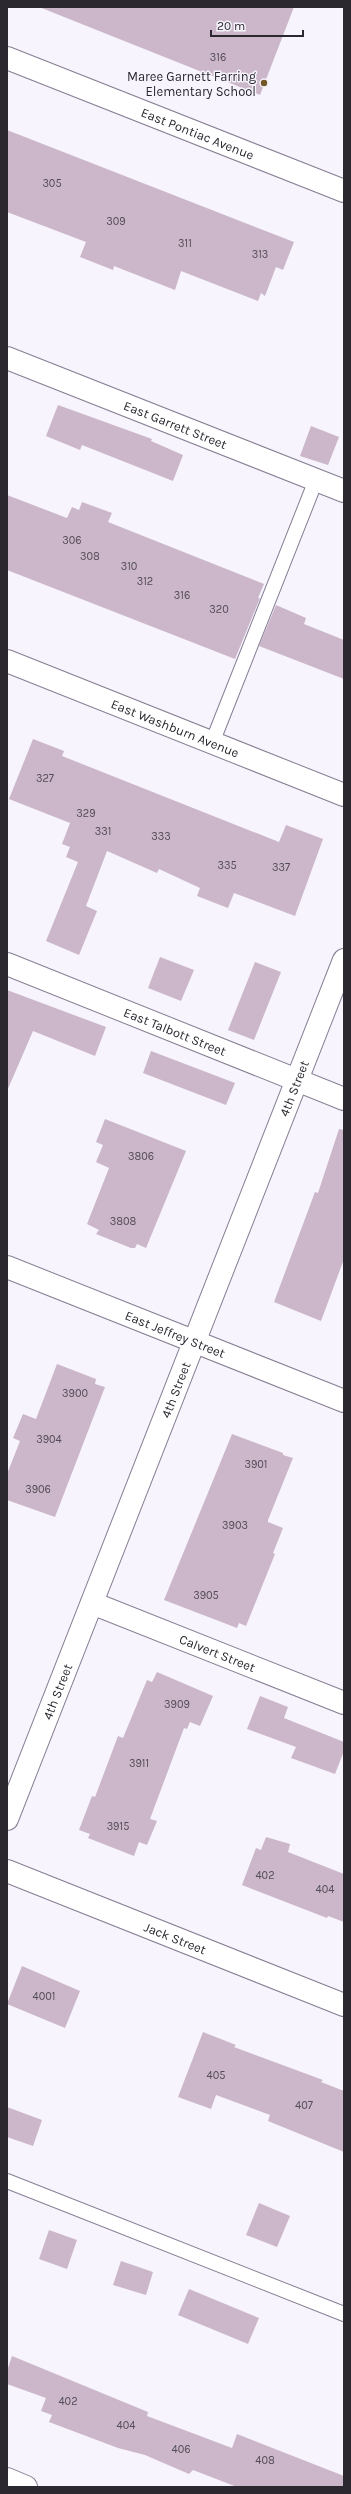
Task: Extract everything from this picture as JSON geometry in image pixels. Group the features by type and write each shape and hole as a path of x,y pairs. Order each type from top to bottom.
{"street":[{"name":"East Pontiac Avenue","path":"7,58 344,191"},
{"name":"East Garrett Street","path":"7,358 344,491"},
{"name":"East Washburn Avenue","path":"7,661 344,795"},
{"name":"4th Street","path":"7,1819 344,960"},
{"name":"East Talbott Street","path":"7,964 344,1098"},
{"name":"East Jeffrey Street","path":"7,1267 344,1401"},
{"name":"Calvert Street","path":"92,1603 344,1703"},
{"name":"Jack Street","path":"7,1871 344,2005"},
{"path":"7,2479 26,2487"}],"lane":[{"path":"212,743 316,480"},
{"path":"7,2181 344,2314"}],"building":[{"path":"39,7 294,7 260,95"},
{"path":"7,130 294,242 283,270 276,267 265,296 261,293 258,301 181,271 175,290 114,266 113,270 80,257 86,242 7,212"},
{"path":"58,405 152,439 151,441 183,455 173,481 82,445 80,450 46,436"},
{"path":"311,426 339,437 328,465 300,456"},
{"path":"7,495 67,518 72,507 79,510 82,502 112,513 108,522 264,584 258,598 260,598 235,659 7,570"},
{"path":"276,605 306,618 304,624 344,640 344,679 259,646"},
{"path":"33,739 64,751 62,756 279,842 286,825 323,839 295,916 234,893 228,908 197,896 200,888 159,869 157,873 107,851 86,906 97,911 79,955 46,941 78,862 66,857 70,847 62,844 70,823 9,799"},
{"path":"160,957 194,970 181,1001 148,988"},
{"path":"255,962 281,972 254,1040 228,1030"},
{"path":"7,990 106,1027 95,1056 33,1031 7,1091"},
{"path":"151,1051 235,1083 226,1105 143,1073"},
{"path":"105,1119 186,1151 146,1248 137,1244 135,1248 131,1248 96,1234 99,1230 87,1224 109,1168 96,1162 103,1145 96,1142"},
{"path":"339,1129 344,1130 344,1259 321,1321 274,1302 315,1192 318,1193"},
{"path":"57,1364 96,1379 95,1384 105,1387 55,1517 7,1500 7,1474 20,1441 13,1438 23,1414 36,1419"},
{"path":"232,1434 293,1458 268,1520 268,1522 283,1528 273,1553 275,1554 246,1626 239,1623 237,1628 164,1600"},
{"path":"157,1672 213,1696 200,1726 190,1722 187,1729 184,1728 150,1819 157,1821 147,1845 139,1842 134,1856 88,1838 90,1834 79,1830 92,1796 95,1797 118,1736 123,1738 147,1680 152,1682"},
{"path":"260,1696 288,1707 284,1718 344,1742 344,1751 335,1774 291,1758 296,1747 247,1729"},
{"path":"266,1837 290,1844 288,1852 344,1874 344,1922 328,1916 327,1918 242,1885 256,1848 261,1850"},
{"path":"22,1966 80,1991 65,2028 7,2004"},
{"path":"203,2032 236,2045 234,2047 323,2080 321,2082 344,2091 344,2152 268,2121 270,2115 216,2095 211,2109 178,2097"},
{"path":"7,2107 42,2120 33,2146 7,2137"},
{"path":"259,2203 290,2216 277,2247 246,2235"},
{"path":"49,2230 77,2240 67,2269 39,2259"},
{"path":"121,2261 153,2272 146,2295 113,2285"},
{"path":"189,2289 259,2318 248,2344 178,2315"},
{"path":"12,2356 148,2412 147,2416 232,2448 237,2434 344,2476 344,2487 237,2487 193,2470 189,2474 145,2455 118,2448 49,2422 52,2415 41,2411 46,2398 7,2384 7,2371"}],"place":[{"name":"Maree Garnett Farring Elementary School","path":"264,83"}]}
